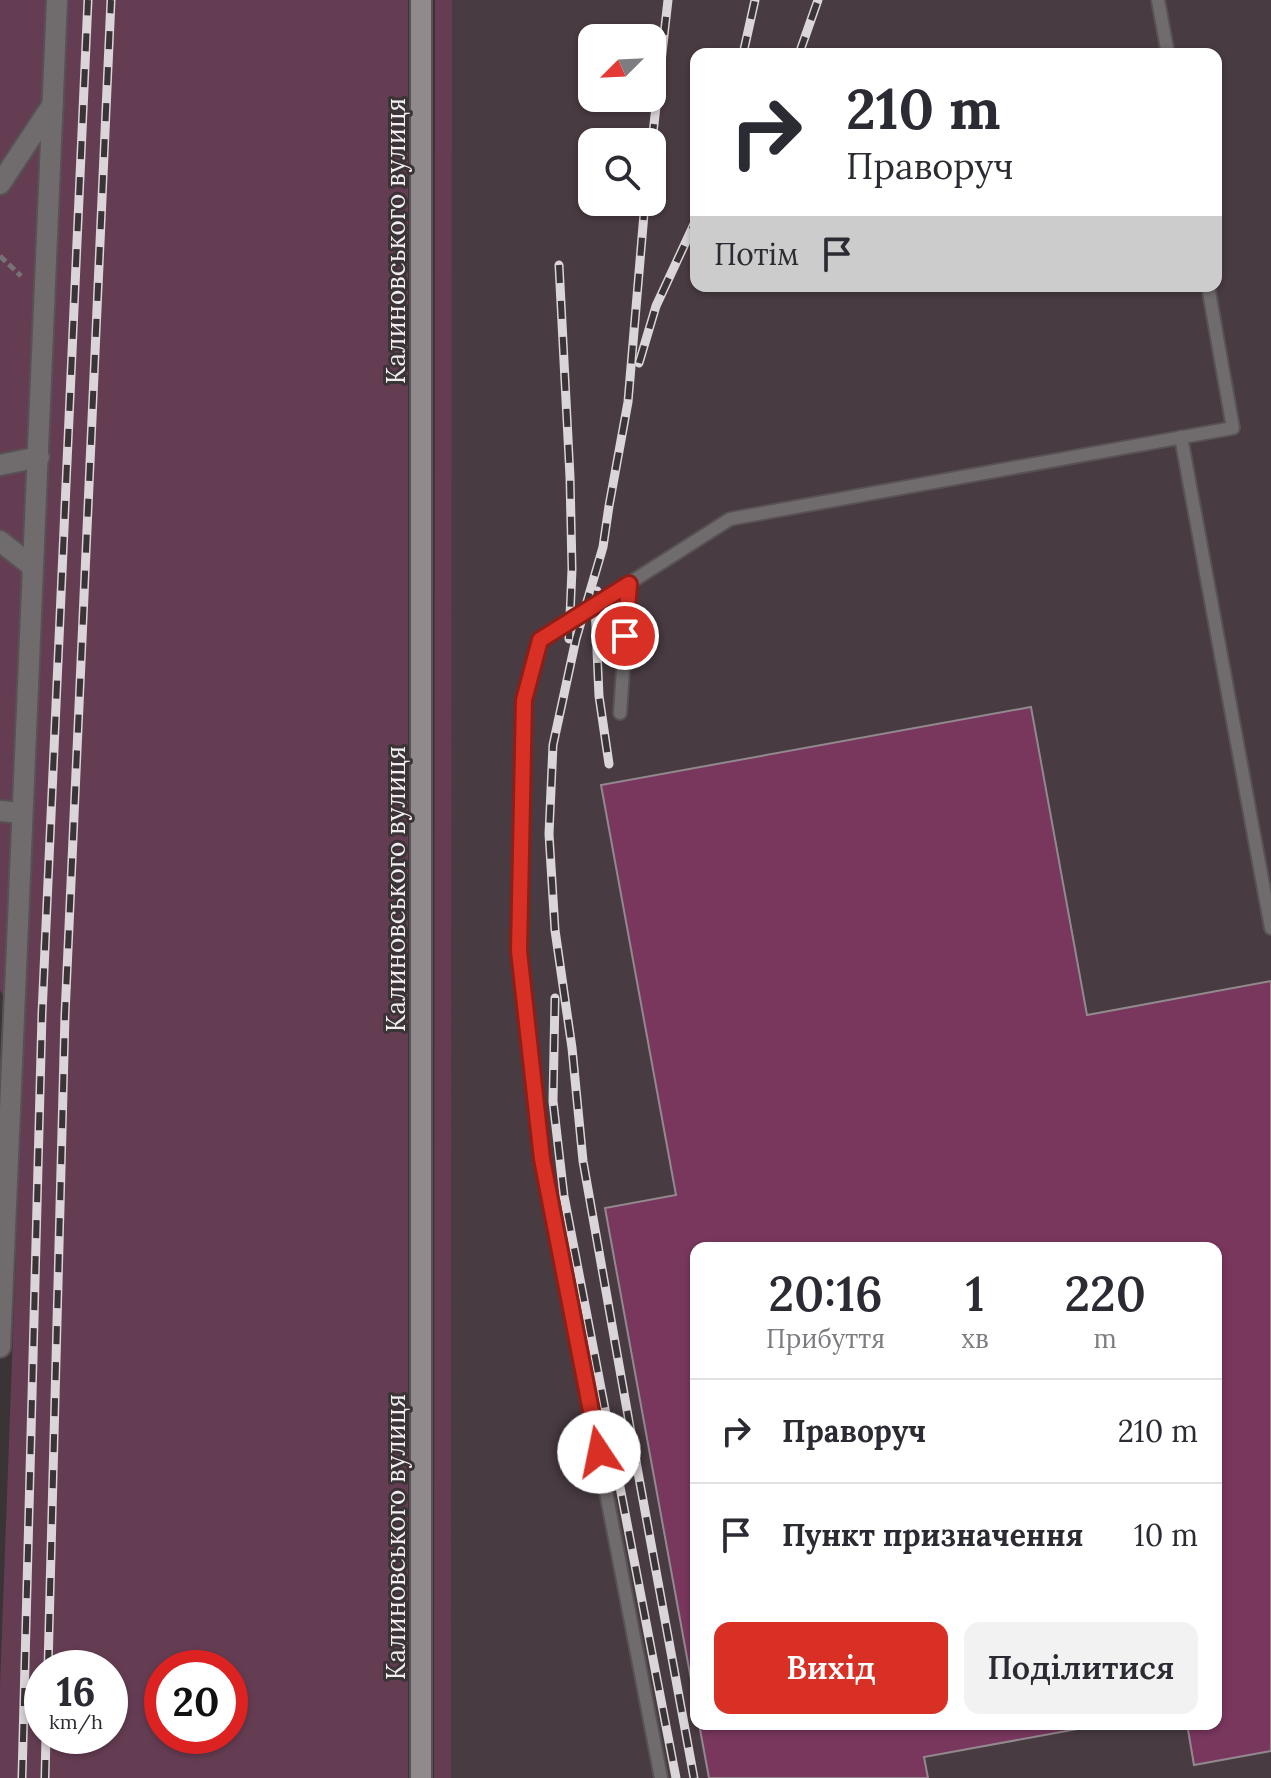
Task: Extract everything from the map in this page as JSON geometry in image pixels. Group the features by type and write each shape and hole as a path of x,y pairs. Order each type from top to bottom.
{"street":[{"path":"0,1347 57,0"},
{"name":"Калиновського вулиця","path":"421,0 421,1778"},
{"path":"0,184 53,103"},
{"path":"0,465 39,457"},
{"path":"0,541 33,567"},
{"path":"0,811 22,813"},
{"path":"0,1010 13,1033"}],"lane":[{"path":"1158,0 1167,48"},
{"path":"661,1778 542,1159 519,951 524,700 540,640 730,519 1233,428 1209,292"},
{"path":"1181,437 1271,928"},
{"path":"620,713 629,584"}],"shaded area":[{"path":"0,0 408,0 408,1778 0,1778 0,1687 24,1034 0,990"},
{"path":"435,0 452,0 451,1778 434,1778"},
{"path":"452,0 1271,0 1271,1778 451,1778"}],"building":[{"path":"1031,707 1087,1015 1271,981 1271,1751 1194,1765 1188,1730 1222,1730 1222,1242 690,1242 690,1674 605,1208 676,1195 601,785"},
{"path":"700,1730 1072,1730 924,1757 928,1778 709,1778"}],"railway":[{"path":"22,1778 42,1014 88,0"},
{"path":"48,1650 65,1015 111,0"},
{"path":"654,128 668,0"},
{"path":"744,48 755,0"},
{"path":"801,48 818,0"},
{"path":"644,216 628,402 603,547 576,639 553,745 549,834 555,930 572,1048 583,1161 694,1778"},
{"path":"639,363 656,306 690,233"},
{"path":"559,265 570,477 572,569 569,639"},
{"path":"597,591 599,696 609,764"},
{"path":"555,998 553,1101 564,1196 676,1778"},
{"path":"45,1778 46,1754"}],"route":[{"path":"599,1452 542,1159 519,951 524,700 540,640 629,584 625,636"}]}
